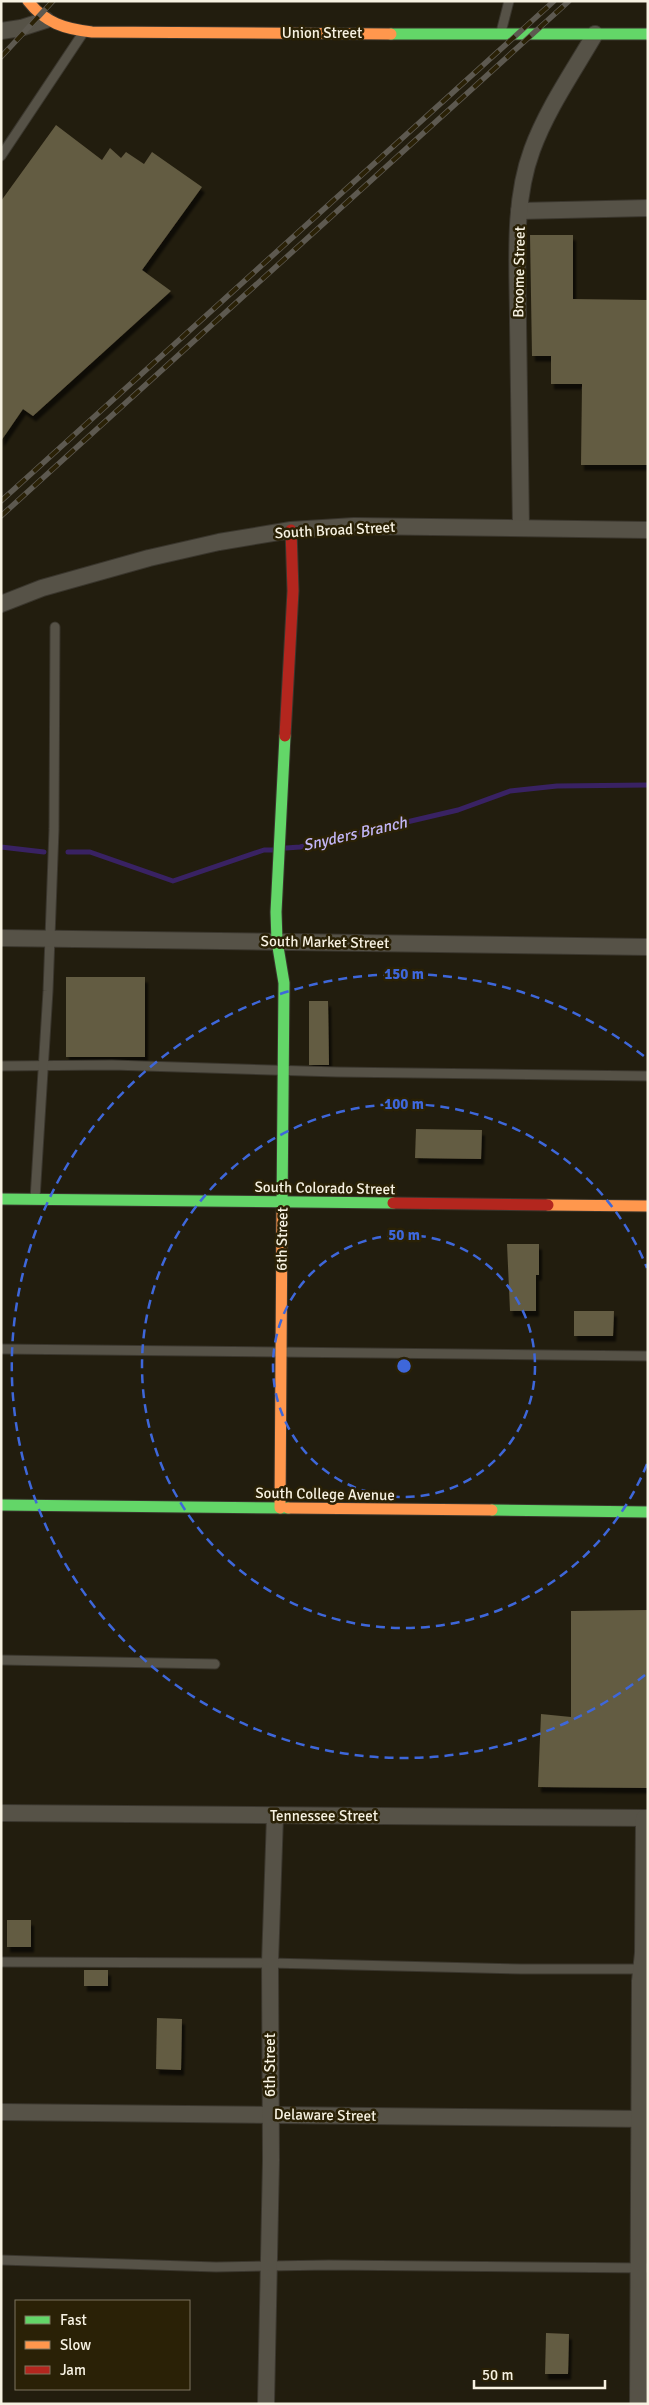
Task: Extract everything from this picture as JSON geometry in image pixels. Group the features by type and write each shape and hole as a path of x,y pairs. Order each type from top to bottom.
{"street":[{"path":"1,31 21,28 46,20 28,1"},
{"name":"Union Street","path":"46,20 64,29 116,34 648,34"},
{"name":"Broome Street","path":"521,528 518,289 519,211 524,176 544,120 595,34"},
{"path":"519,211 648,208"},
{"name":"South Broad Street","path":"1,604 42,588 149,558 219,542 291,530 354,526 648,530"},
{"name":"6th Street","path":"280,1508 284,983 277,941 292,591 291,530"},
{"name":"South Market Street","path":"1,938 648,947"},
{"name":"South Colorado Street","path":"1,1200 648,1206"},
{"name":"South College Avenue","path":"1,1505 648,1512"},
{"name":"Tennessee Street","path":"1,1813 646,1818"},
{"name":"6th Street","path":"266,2404 272,2160 270,2115 270,1963 275,1816"},
{"path":"638,2404 644,2268 644,2119 640,1981 645,1970 646,1818"},
{"name":"Delaware Street","path":"1,2112 644,2119"}],"lane":[{"path":"500,33 509,1"},
{"path":"1,156 84,32"},
{"path":"35,1200 50,938 54,829 55,627"},
{"path":"1,1066 112,1065 283,1071 648,1076"},
{"path":"1,1349 648,1356"},
{"path":"1,1660 215,1664"},
{"path":"1,1962 270,1963 521,1970 645,1970"},
{"path":"1,2260 165,2266 644,2268"}],"building":[{"path":"56,125 102,160 110,148 121,158 126,152 144,164 152,152 202,187 142,270 171,291 33,416 23,409 1,441 1,201"},
{"path":"530,235 573,235 573,299 648,300 648,465 581,465 582,384 551,384 551,356 532,356"},
{"path":"66,977 145,977 145,1057 66,1057"},
{"path":"309,1001 328,1001 329,1065 309,1065"},
{"path":"416,1129 482,1130 481,1159 415,1158"},
{"path":"507,1244 539,1244 539,1275 536,1275 536,1311 510,1311"},
{"path":"574,1311 614,1311 613,1336 574,1336"},
{"path":"648,1610 648,1788 538,1787 541,1714 571,1717 571,1611"},
{"path":"7,1920 31,1920 31,1947 7,1947"},
{"path":"84,1970 108,1970 108,1986 84,1986"},
{"path":"157,2018 182,2019 181,2070 156,2069"},
{"path":"546,2333 569,2334 568,2374 545,2374"}],"waterway":[{"name":"Snyders Branch","path":"286,848 300,847 458,810 510,791 557,786 648,785"},
{"name":"Snyders Branch","path":"1,847 44,852"},
{"name":"Snyders Branch","path":"68,852 90,852 173,881 264,850 273,850"}],"railway":[{"path":"1,57 53,1"},
{"path":"1,501 554,1"},
{"path":"1,516 569,1"}],"traffic: fast":[{"path":"391,34 648,34"},
{"path":"282,1211 284,983 277,941 276,912 285,736"},
{"path":"1,1199 393,1203"},
{"path":"1,1505 288,1508"},
{"path":"492,1510 648,1512"}],"traffic: slow":[{"path":"28,1 41,15 56,24 92,32 391,34"},
{"path":"548,1205 648,1206"},
{"path":"280,1508 282,1211"},
{"path":"288,1508 492,1510"}],"traffic: jam":[{"path":"285,736 293,591 291,530"},
{"path":"393,1203 548,1205"}]}
